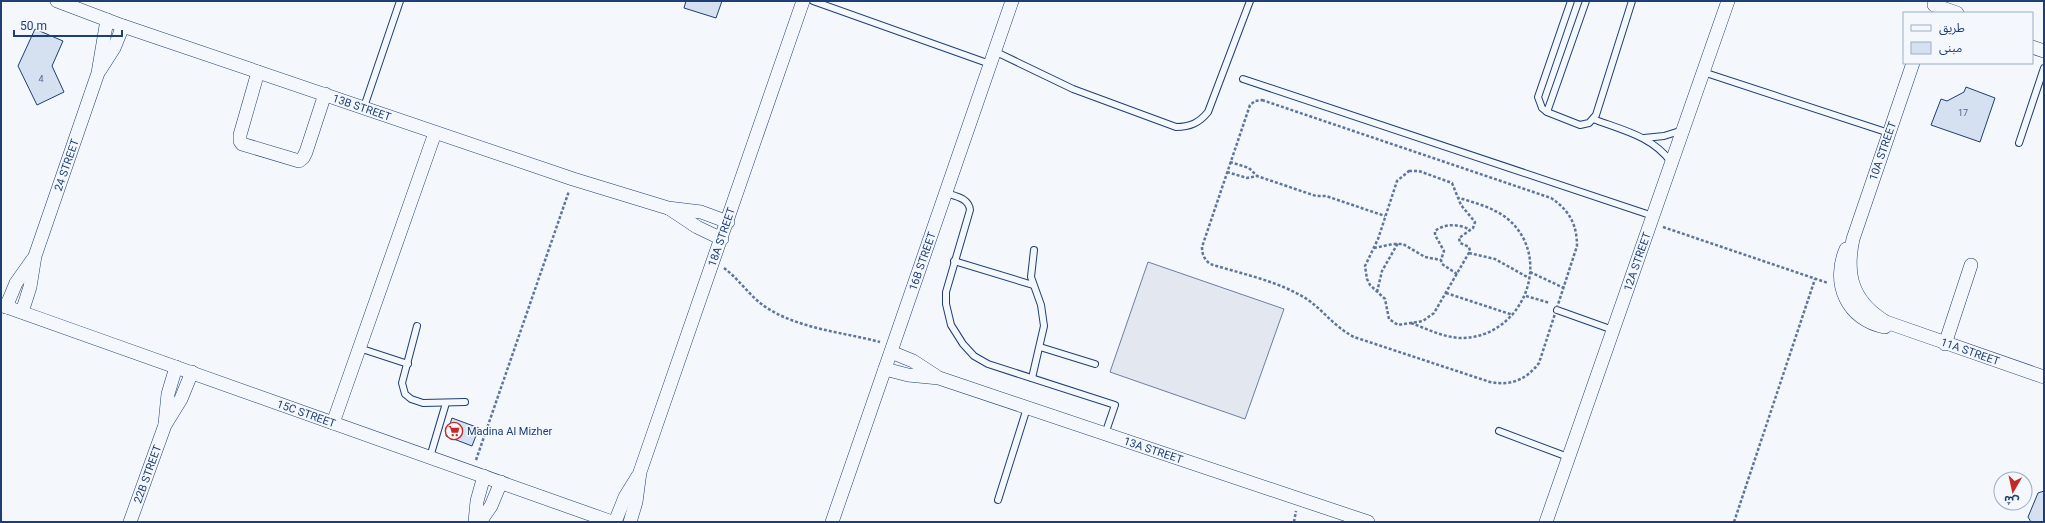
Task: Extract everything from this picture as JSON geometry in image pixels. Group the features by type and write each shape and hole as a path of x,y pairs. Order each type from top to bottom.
{"street":[{"name":"13B STREET","path":"57,1 123,26 573,179 668,208 702,212 728,222"},
{"name":"18A STREET","path":"614,522 625,498 640,472 728,222 803,1"},
{"name":"16B STREET","path":"832,522 1012,1"},
{"name":"12A STREET","path":"1546,522 1728,1"},
{"path":"1933,6 1954,12"},
{"name":"24 STREET","path":"22,312 30,287 35,256 98,73 107,20"},
{"name":"24 STREET","path":"98,73 114,48 123,26"},
{"path":"2033,47 2044,51"},
{"name":"10A STREET","path":"1848,289 1853,239 1913,64"},
{"path":"258,72 240,135 240,141 242,144 300,161 306,152 325,94"},
{"path":"333,423 436,133"},
{"name":"13B STREET","path":"668,208 697,227 722,239"},
{"name":"24 STREET","path":"4,306 16,283 35,256"},
{"path":"1945,344 1971,265"},
{"name":"11A STREET","path":"1848,289 1867,309 1876,316 1896,327 2044,377"},
{"name":"15C STREET","path":"4,306 614,522"},
{"name":"13A STREET","path":"892,349 939,378"},
{"name":"22B STREET","path":"165,425 168,394 176,367"},
{"name":"13A STREET","path":"885,369 908,375 939,378 1368,522"},
{"name":"22B STREET","path":"130,522 165,425 181,399 192,372"},
{"name":"18A STREET","path":"630,522 636,502 640,472"},
{"path":"475,522 477,501 484,476"},
{"path":"480,522 491,506 501,482"}],"lane":[{"path":"364,107 400,1"},
{"path":"813,1 990,64"},
{"path":"994,51 1073,89 1171,125 1185,127 1202,119 1208,112 1250,1"},
{"path":"1570,1 1539,90 1539,103 1547,112 1580,125 1589,123 1596,115 1632,1"},
{"path":"1547,112 1586,1"},
{"path":"2019,143 2044,68"},
{"path":"1703,72 1889,133"},
{"path":"1243,79 1652,219"},
{"path":"1593,119 1644,138 1659,149 1672,163"},
{"path":"1644,138 1664,136 1683,130"},
{"path":"946,193 964,200 970,206 948,281 946,304 951,325 956,335 968,351 981,361 1115,405 1105,434"},
{"path":"1032,378 1040,347 1043,316 1033,285 1031,268 1034,250"},
{"path":"954,261 1033,285"},
{"path":"1557,307 1613,330"},
{"path":"417,326 402,387 408,397 423,403 465,402"},
{"path":"1040,347 1095,364"},
{"path":"360,348 408,364"},
{"path":"430,457 446,403"},
{"path":"998,500 1027,408"},
{"path":"1499,431 1568,456"}],"path":[{"path":"1262,100 1551,198 1561,204 1574,223 1578,246 1539,363 1526,376 1509,383 1490,382 1354,336 1336,326 1316,306 1301,295 1282,287 1210,264 1203,257 1202,247 1227,172 1250,105 1255,101 1262,100"},
{"path":"1230,162 1249,168 1257,176 1316,196 1326,196 1385,216"},
{"path":"1409,171 1419,171 1452,183 1463,207 1474,219 1475,225 1471,230 1460,235 1459,240 1460,243 1469,247 1469,253 1431,316 1423,320 1398,325 1391,322 1385,299 1370,285 1365,272 1367,259 1374,248 1385,216 1397,181 1409,171"},
{"path":"1227,172 1247,178 1257,176"},
{"path":"472,472 573,179"},
{"path":"1411,323 1441,335 1461,338 1491,331 1513,315 1526,296 1530,272 1526,247 1515,226 1497,211 1459,198"},
{"path":"1652,219 1815,279 1848,289"},
{"path":"1457,274 1444,266 1441,260 1444,251 1435,235 1437,229 1455,225 1471,230"},
{"path":"1374,248 1398,243 1407,246 1425,257 1441,260"},
{"path":"1377,292 1386,261 1398,243"},
{"path":"1469,253 1501,262 1530,278"},
{"path":"714,262 728,271 752,297 784,317 892,349"},
{"path":"1530,272 1564,288"},
{"path":"1734,522 1815,279"},
{"path":"1446,293 1513,315"},
{"path":"1526,296 1557,307"}],"shaded area":[{"path":"1148,262 1284,309 1245,419 1110,372"}],"building":[{"path":"686,1 722,1 716,18 684,8"},
{"path":"35,29 63,41 52,66 64,92 37,105 18,66"},
{"path":"1966,87 1995,98 1980,142 1931,125 1941,99 1947,101 1964,92"},
{"path":"452,418 479,428 472,446 446,436"},
{"path":"2044,491 2044,522 2031,522 2028,517 2030,511 2033,511 2033,505 2038,493"}],"place":[{"name":"Madina Al Mizher","path":"454,431"}]}
